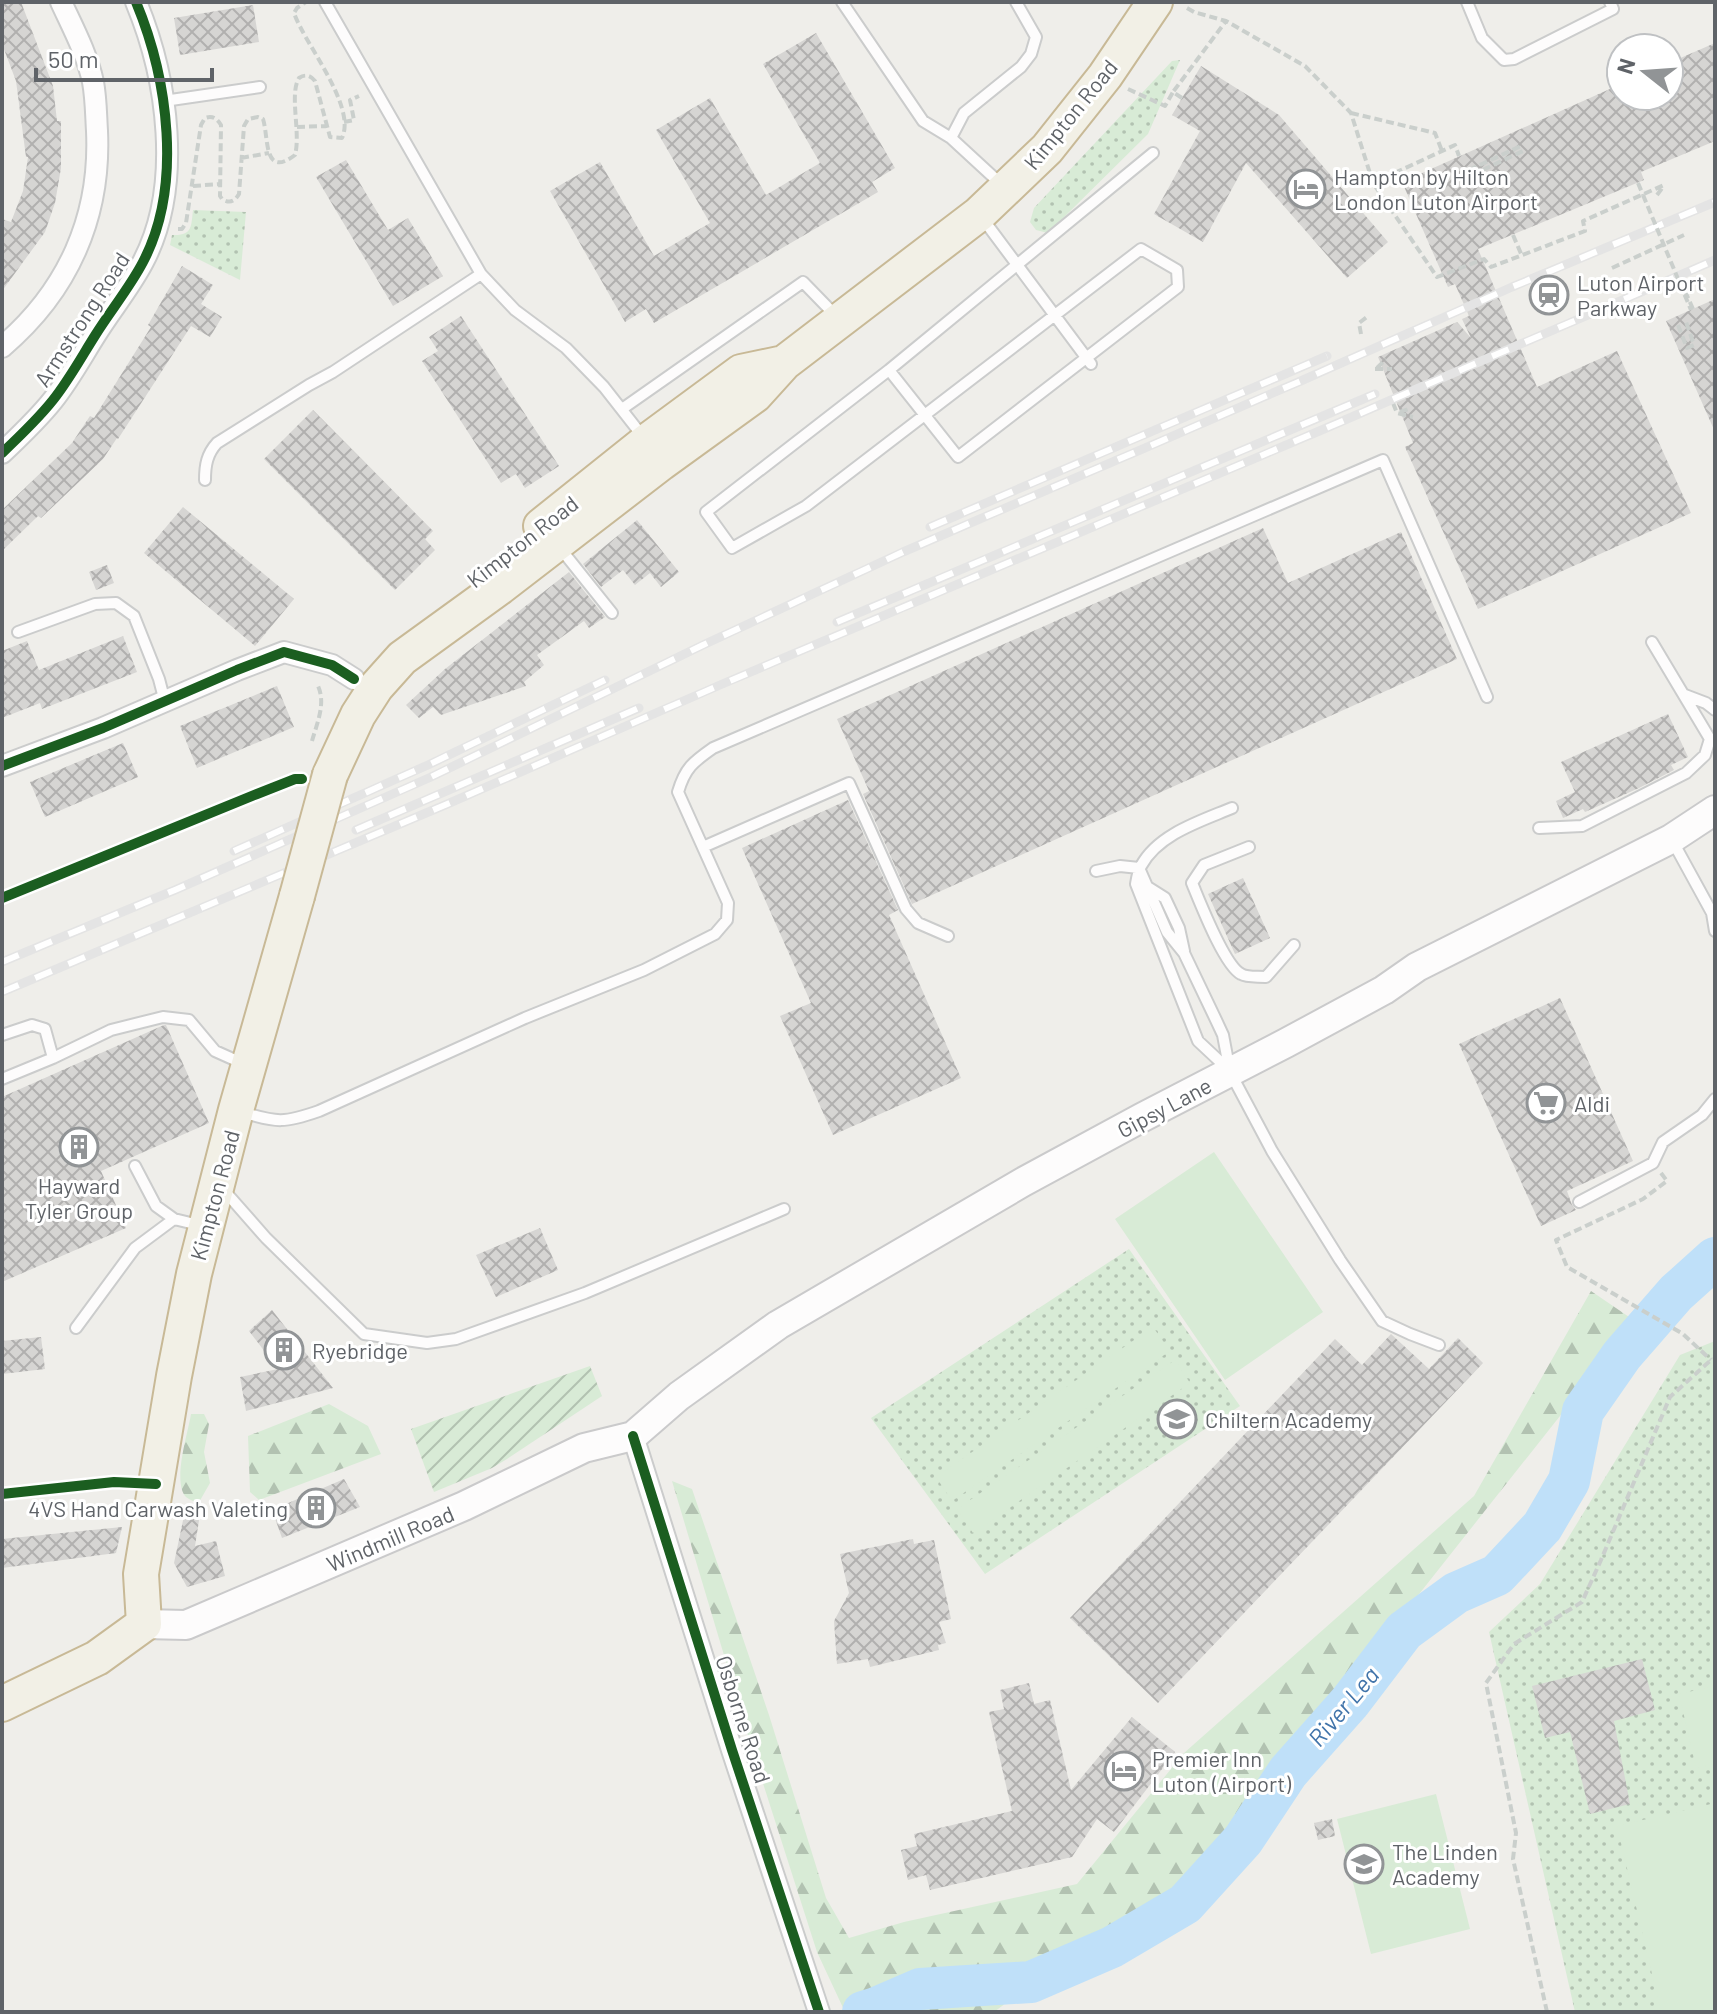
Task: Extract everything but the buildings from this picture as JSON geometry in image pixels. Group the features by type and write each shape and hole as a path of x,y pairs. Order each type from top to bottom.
{"highway":[{"name":"Kimpton Road","path":"319,764 376,687 402,658 556,543 741,372 784,363 979,214 1047,149 1105,76 1171,5"},
{"name":"Kimpton Road","path":"144,1624 141,1574 194,1274 189,1223 217,1183 297,896 319,764 336,713 354,679 389,643 543,525 653,452"},
{"path":"2,1704 97,1658 144,1624"}],"main road":[{"name":"Gipsy Lane","path":"633,1436 679,1396 778,1325 1023,1182 1384,990 1417,967 1671,839 1715,810"},
{"name":"Windmill Road","path":"144,1624 186,1625 464,1506 584,1448 633,1436"}],"street":[{"path":"2,347 24,328 65,274 78,247 92,203 98,159 93,81 61,2"},
{"name":"Armstrong Road","path":"2,453 53,400 143,263 157,227 165,186 164,101 150,37 136,2"},
{"path":"2,766 103,728 284,652 332,665 354,679"},
{"name":"Osborne Road","path":"633,1436 819,2012"}],"lane":[{"path":"325,2 481,274 515,310 566,348 604,387 653,452"},
{"path":"842,2 923,121 951,138 1006,189"},
{"path":"951,138 964,113 1021,67 1031,54 1036,37 1016,2"},
{"path":"1467,2 1482,38 1504,60 1514,59 1613,9 1610,2"},
{"path":"164,101 260,87"},
{"path":"889,370 925,414 958,457 1089,361 1178,287 1177,270 1141,249 925,414 806,506 732,548 706,512 889,370 1153,153"},
{"path":"979,214 1089,361"},
{"path":"205,480 206,460 217,443 333,372 481,274"},
{"path":"622,409 803,282 840,320"},
{"path":"236,1110 274,1121 293,1120 319,1111 525,1018 644,970 715,934 727,920 728,903 678,792 682,776 691,764 713,748 1383,460 1487,697"},
{"path":"556,543 612,613"},
{"path":"18,632 95,604 116,603 134,616 165,702"},
{"path":"1652,642 1710,739 1705,755"},
{"path":"1685,695 1715,710"},
{"path":"1539,828 1582,826 1686,773 1715,741"},
{"path":"703,847 849,783 906,909 918,923 948,936"},
{"path":"1230,1072 1198,1041 1136,884 1139,868 1150,853 1168,838 1232,808"},
{"path":"1671,839 1712,913 1715,931"},
{"path":"1249,847 1204,865 1192,883 1204,913 1232,968 1243,976 1266,977 1294,945"},
{"path":"1096,871 1120,866 1139,868"},
{"path":"1139,868 1146,886 1165,898 1179,928 1184,953 1223,1035 1230,1072 1272,1151 1340,1260 1382,1321 1439,1345"},
{"path":"2,1079 111,1030 163,1017 189,1020 215,1051 250,1066"},
{"path":"2,1035 32,1025 45,1029 53,1058"},
{"path":"1579,1202 1653,1163 1663,1142 1702,1115 1715,1099"},
{"path":"135,1166 156,1206 189,1223"},
{"path":"217,1183 266,1238 364,1334 427,1343 456,1339 585,1293 784,1209"},
{"path":"76,1328 135,1248 189,1223"},
{"path":"2,1494 114,1482 156,1484"}],"path":[{"path":"157,227 182,229 186,223 202,120 209,117 218,120 221,125 220,184 222,199 229,202 239,194 245,122 253,117 263,119 269,153 276,163 295,155 295,85 299,78 307,75 315,81 330,137 342,138 344,122 335,88 294,13 306,2"},
{"path":"1171,5 1226,21 1305,66 1351,113 1373,183 1437,277 1484,259 1491,267 1585,231 1583,221 1664,185 1657,195"},
{"path":"1182,98 1173,92 1226,21"},
{"path":"344,122 354,120 350,100 359,96"},
{"path":"1351,113 1435,133 1442,151"},
{"path":"297,127 327,126"},
{"path":"1373,183 1455,145 1459,156"},
{"path":"1471,173 1522,149"},
{"path":"241,158 269,153"},
{"path":"1638,183 1692,309 1680,280"},
{"path":"193,186 220,184"},
{"path":"1513,235 1522,256"},
{"path":"1612,268 1684,235 1675,240"},
{"path":"1361,334 1359,323 1367,317"},
{"path":"1678,325 1687,348 1696,346 1686,320"},
{"path":"1386,359 1375,369 1392,369"},
{"path":"1393,403 1397,413"},
{"path":"1397,413 1409,409"},
{"path":"1397,413 1413,417"},
{"path":"318,686 322,696 319,764"},
{"path":"1547,2012 1513,1859 1516,1833 1486,1683 1514,1644 1582,1602 1670,1397 1713,1360 1683,1334 1567,1267 1556,1240 1643,1199 1667,1181 1653,1163"}],"green space":[{"path":"1180,60 1148,134 1048,233 1036,230 1030,222 1034,208 1172,61"},
{"path":"193,210 246,212 240,280 170,245 172,235 184,234 190,229"},
{"path":"1214,1152 1323,1312 1225,1380 1115,1219"},
{"path":"1129,1249 1240,1406 985,1574 871,1418"},
{"path":"1591,1291 1635,1321 1193,1880 1064,1986 1006,2003 994,2012 845,2012 817,1952 672,1481 692,1489 769,1715 826,1898 849,1938 904,1922 1077,1884 1184,1753 1474,1496"},
{"path":"1153,1327 1170,1351 952,1501 936,1477"},
{"path":"1715,1341 1715,2012 1575,2012 1489,1632 1540,1584 1680,1355"},
{"path":"1175,1360 1190,1383 973,1533 957,1509"},
{"path":"590,1366 602,1396 492,1468 434,1492 411,1429"},
{"path":"329,1404 368,1426 381,1454 259,1500 250,1492 248,1436"},
{"path":"191,1414 204,1414 209,1424 204,1452 210,1483 198,1504 186,1497 180,1480"},
{"path":"1715,1686 1715,1764 1696,1768 1679,1694"},
{"path":"1436,1794 1470,1929 1371,1954 1337,1819"},
{"path":"1715,1803 1715,2012 1661,2012 1617,1826"}],"waterway":[{"name":"River Lea","path":"863,2012 920,1989 1031,1982 1112,1947 1185,1904 1243,1840 1288,1772 1350,1702 1404,1631 1456,1593 1497,1575 1542,1527 1569,1481 1583,1411 1622,1355 1676,1293 1715,1258"}],"railway":[{"path":"2,962 431,777 903,552 1715,202"},
{"path":"2,992 1715,260"},
{"path":"930,527 1327,356"},
{"path":"837,622 1375,394"},
{"path":"234,851 428,765 605,680"},
{"path":"356,830 639,708"}],"cycle path":[{"path":"2,453 53,400 138,271 155,232 167,167 166,132 156,64 136,2"},
{"path":"2,766 103,728 284,652 332,665 354,679"},
{"path":"2,898 257,794 302,779"},
{"path":"633,1436 819,2012"},
{"path":"2,1494 114,1482 156,1484"}],"place":[{"name":"Hampton by Hilton London Luton Airport","path":"1306,189"},
{"name":"Luton Airport Parkway","path":"1549,295"},
{"name":"Aldi","path":"1546,1103"},
{"name":"Hayward Tyler Group","path":"79,1147"},
{"name":"Ryebridge","path":"284,1350"},
{"name":"Chiltern Academy","path":"1177,1419"},
{"name":"4VS Hand Carwash Valeting","path":"316,1508"},
{"name":"Premier Inn Luton (Airport)","path":"1124,1771"},
{"name":"The Linden Academy","path":"1364,1864"}]}
